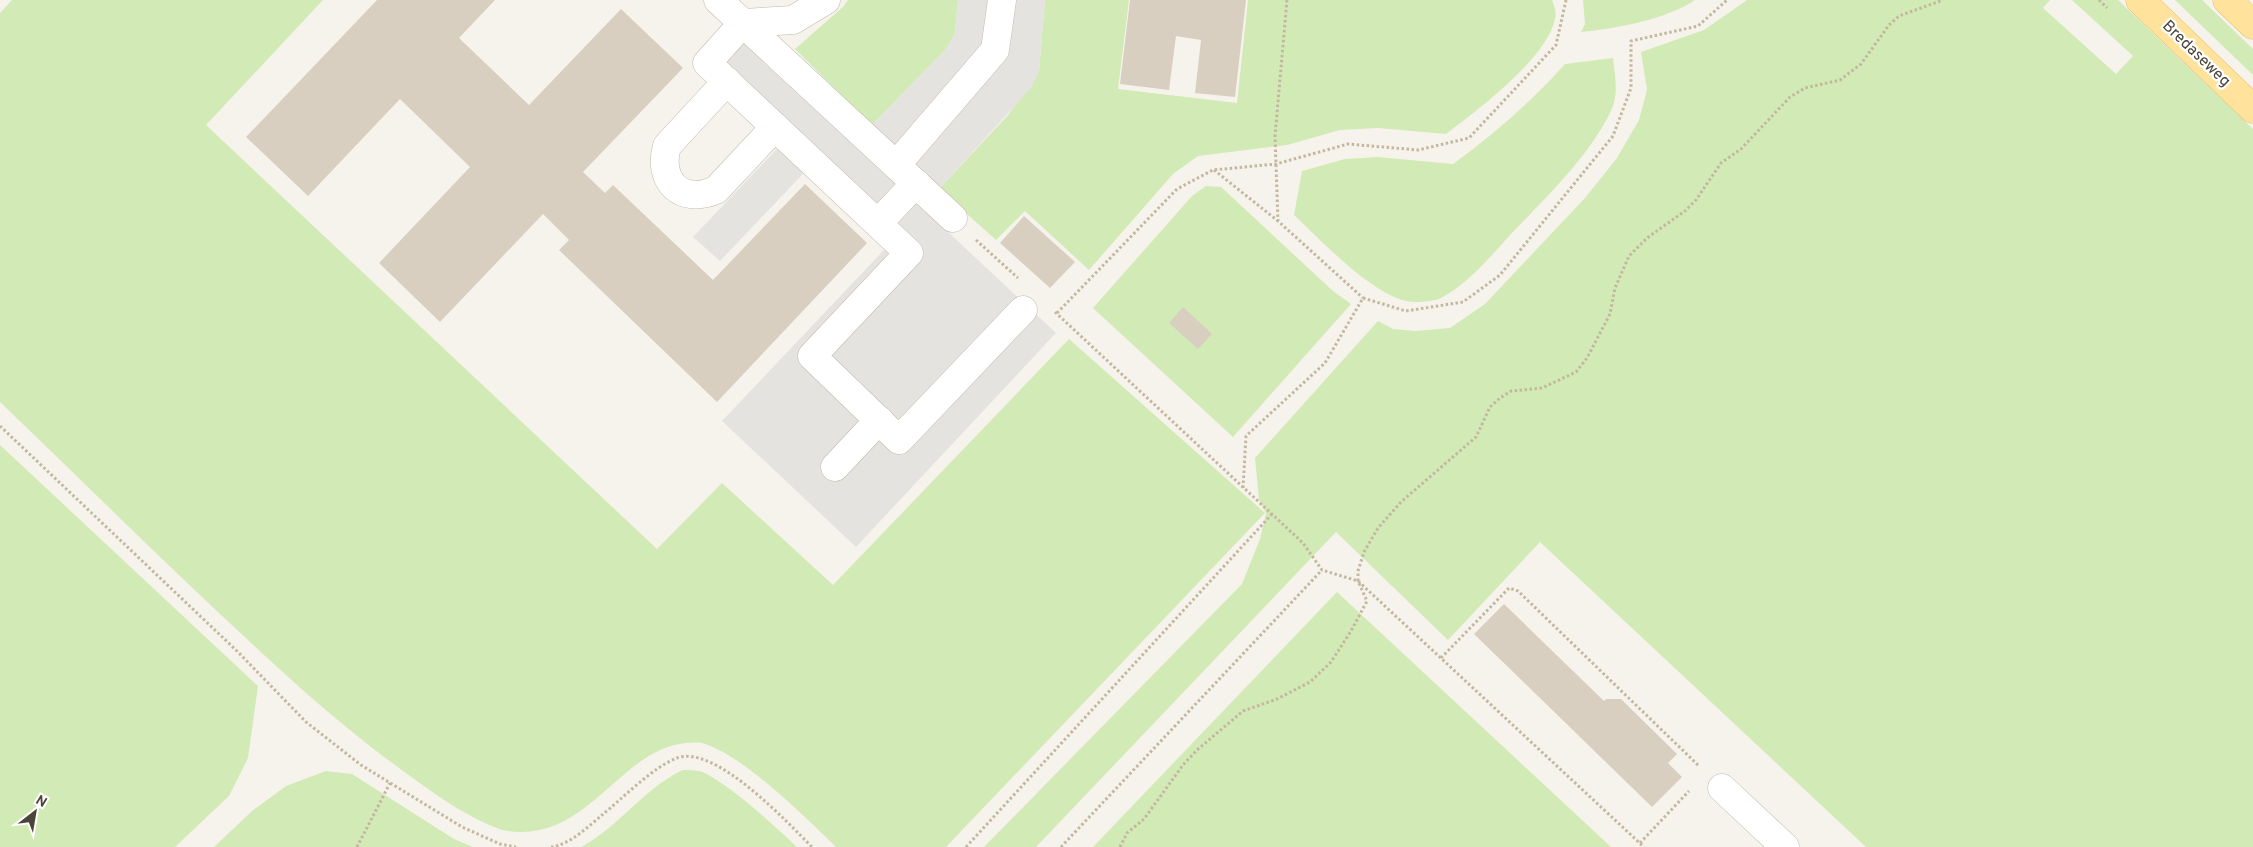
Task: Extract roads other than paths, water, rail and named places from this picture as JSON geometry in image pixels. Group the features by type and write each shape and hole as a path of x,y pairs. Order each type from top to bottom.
{"main road":[{"name":"Bredaseweg","path":"2140,0 2253,108"},
{"path":"2227,0 2253,25"}],"street":[{"path":"718,0 954,218"},
{"path":"826,0 792,20 743,23 707,63 909,252 812,356 899,440 1023,310"},
{"path":"896,164 995,50 1002,0"},
{"path":"727,81 667,146 663,159 665,173 672,185 693,195 705,195 716,190 775,127"},
{"path":"878,223 916,183"},
{"path":"835,467 879,420"},
{"path":"1714,780 1785,847"}]}
